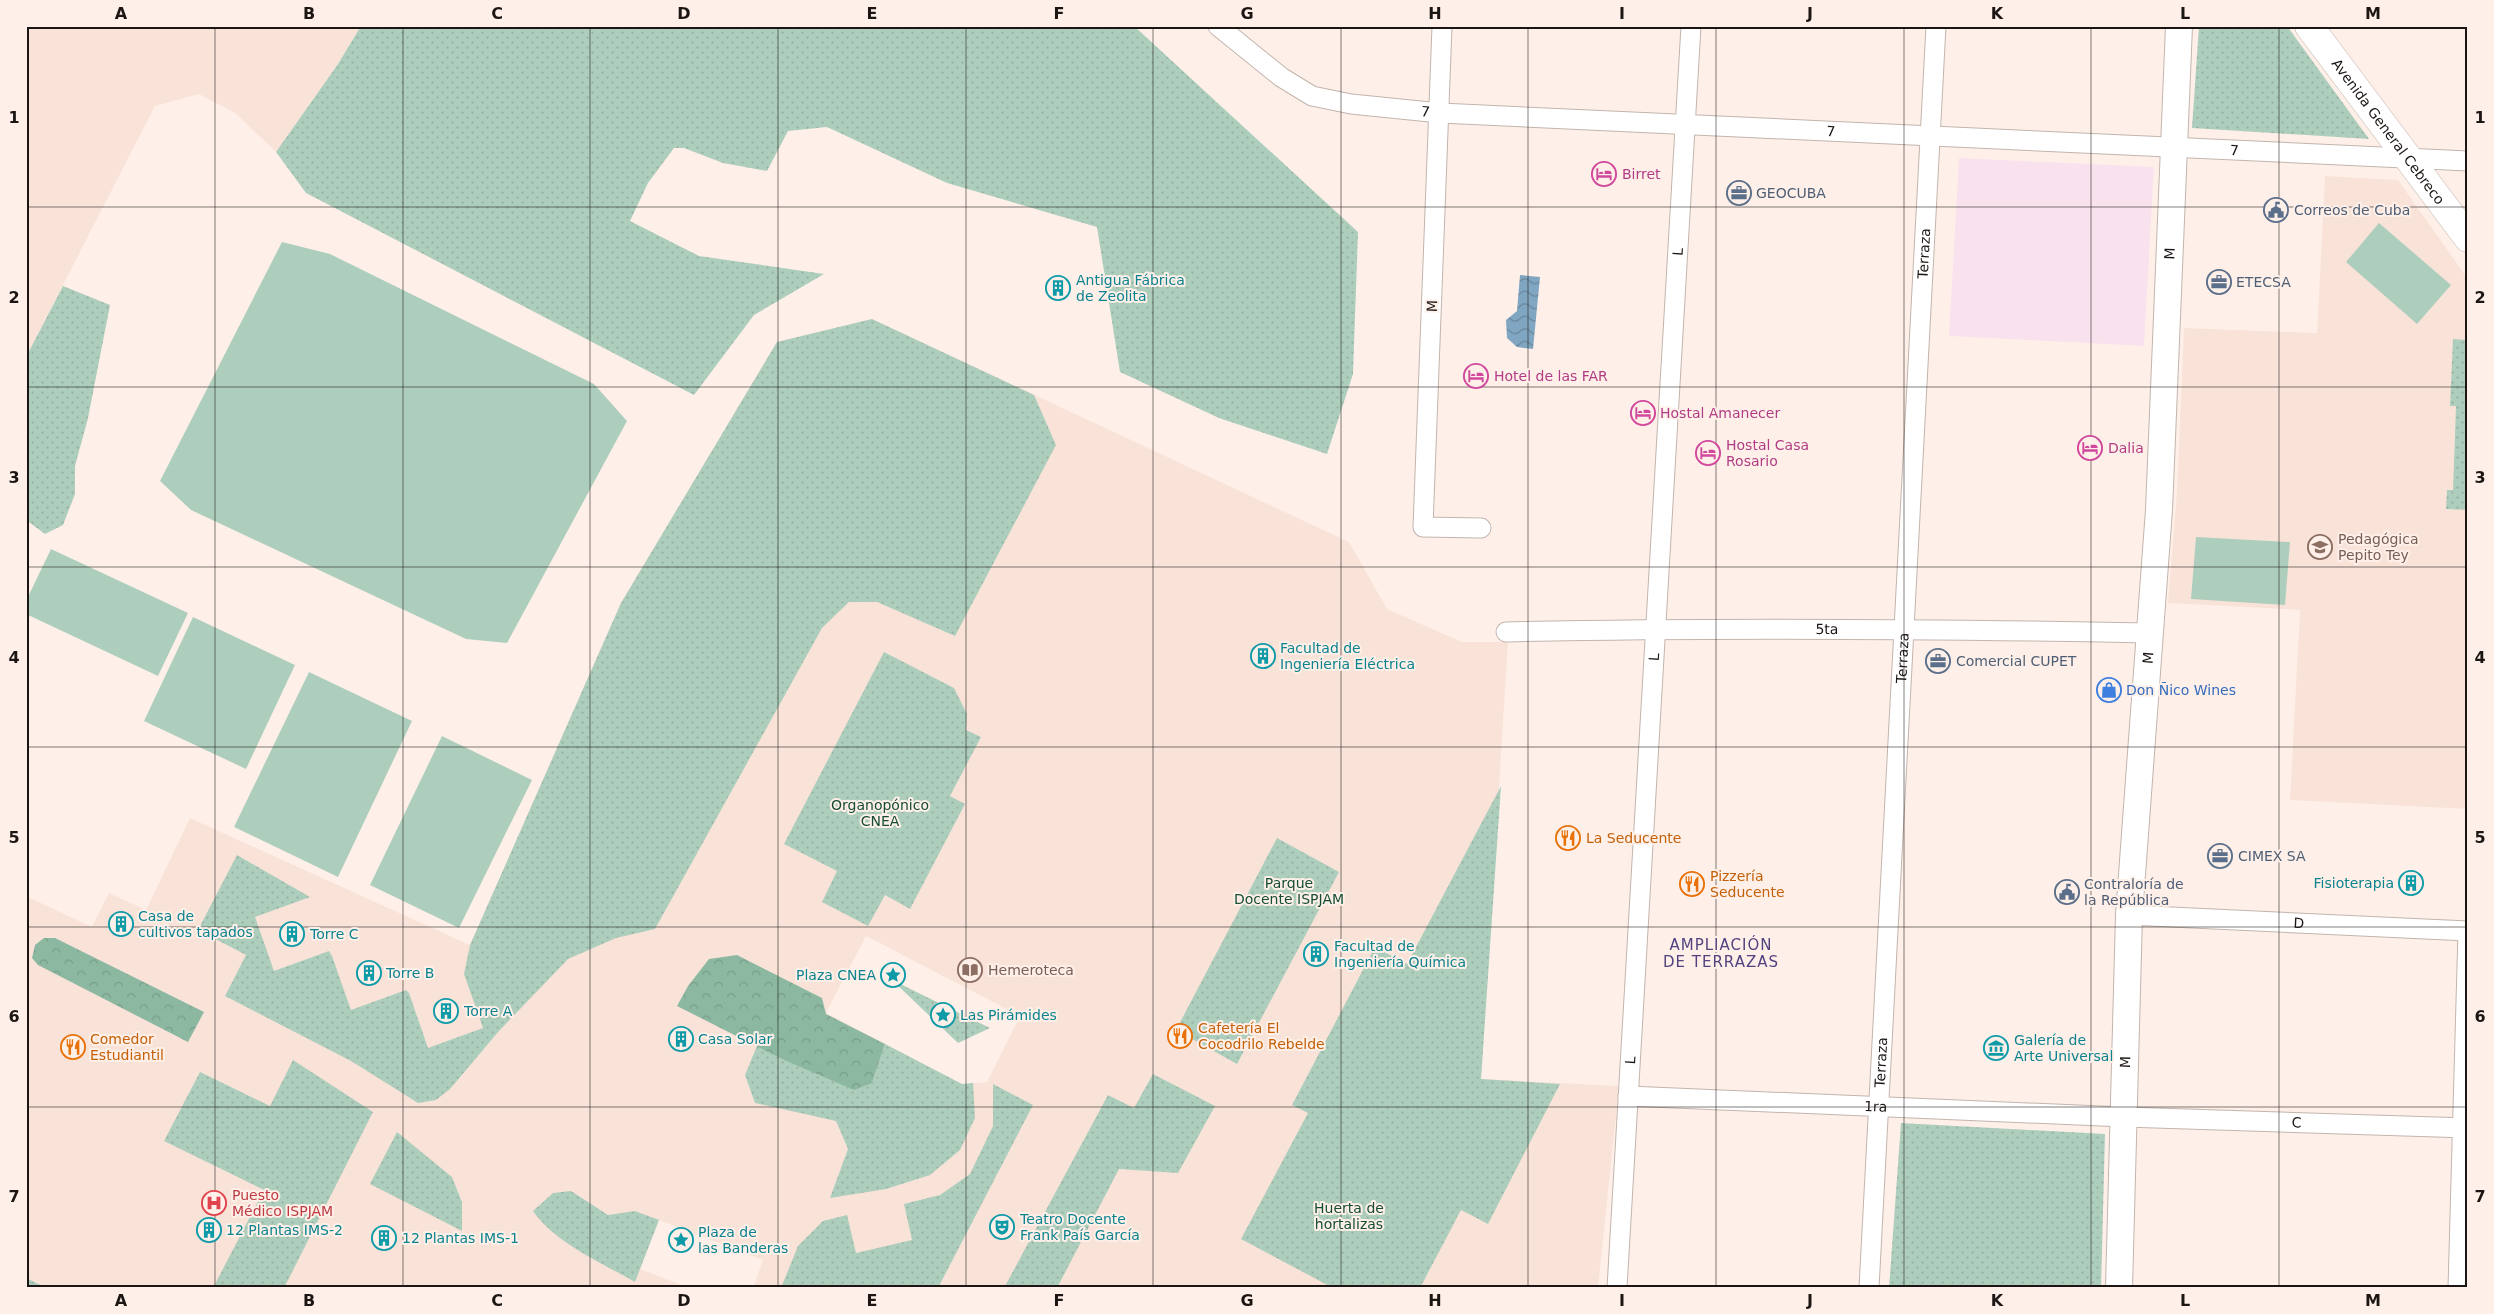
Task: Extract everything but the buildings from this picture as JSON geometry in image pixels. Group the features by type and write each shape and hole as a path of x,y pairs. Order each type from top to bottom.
{"main road":[{"name":"Avenida General Cebreco","path":"2309,26 2409,156 2468,238"}],"street":[{"name":"7","path":"1218,26 1281,77 1312,96 1352,104 1440,113 2174,145 2468,160"},
{"name":"M","path":"1442,26 1423,527 1480,528"},
{"name":"L","path":"1617,1288 1691,26"},
{"name":"Terraza","path":"1869,1288 1936,26"},
{"name":"M","path":"2119,1288 2129,915 2159,510 2180,26"},
{"name":"5ta","path":"1506,632 1655,628 1904,628 2149,633"},
{"name":"D","path":"2129,915 2468,931"},
{"path":"2458,1288 2465,1127 2468,931"},
{"name":"1ra","path":"1628,1096 2124,1117"},
{"name":"C","path":"2124,1117 2465,1127"}],"shaded area":[{"path":"26,26 361,26 338,64 276,152 235,113 199,94 155,106 26,357"},
{"path":"1959,158 2154,167 2144,346 1949,336"},
{"name":"Pedagógica Pepito Tey","path":"2325,176 2398,180 2468,279 2468,809 2290,800 2300,610 2168,603 2177,491 2184,328 2317,333"},
{"path":"872,319 1349,542 1387,609 1462,642 1508,642 1481,1079 1619,1086 1598,1288 753,1288 763,1260 659,1220 640,1269 682,1285 681,1288 26,1288 26,896 92,927 109,893 146,910 190,818 470,945 621,603 777,342","holes":["866,936 1020,1016 987,1082 962,1084 826,1013"]}],"green space":[{"path":"361,26 1134,26 1358,232 1353,374 1327,454 1219,418 1120,372 1097,227 947,183 827,127 788,131 767,171 723,163 684,148 674,148 648,183 630,221 699,256 824,274 754,315 694,395 306,193 276,152 338,64"},
{"path":"2199,26 2287,26 2369,139 2192,128"},
{"path":"2379,223 2451,285 2417,324 2346,262"},
{"path":"282,242 330,254 594,384 627,421 507,643 466,639 191,510 160,481"},
{"path":"63,286 110,305 88,418 75,466 75,494 63,525 45,534 26,520 26,357"},
{"path":"872,319 1034,395 1056,445 955,636 877,602 849,602 822,628 655,929 616,938 568,959 499,1031 450,1089 436,1100 418,1103 351,1061 225,996 246,955 198,930 237,855 310,897 255,917 274,971 329,951 351,1010 406,990 409,993 428,1048 483,1028 464,974 470,945 621,603 777,342"},
{"path":"2453,339 2468,340 2468,510 2446,509 2447,490 2453,490 2456,406 2450,406"},
{"path":"2196,537 2290,542 2285,605 2191,599"},
{"path":"51,549 188,613 158,676 26,614 26,601"},
{"path":"193,617 295,665 246,769 144,721"},
{"name":"Organopónico CNEA","path":"884,652 954,688 967,714 966,730 981,737 950,796 965,804 910,909 885,895 868,926 822,902 837,871 784,844"},
{"path":"309,672 412,721 338,877 234,827"},
{"path":"442,736 532,780 459,928 370,885"},
{"name":"Huerta de hortalizas","path":"1501,786 1481,1079 1560,1084 1488,1224 1461,1210 1420,1288 1333,1288 1241,1239 1308,1113 1292,1105 1375,947 1407,964"},
{"name":"Parque Docente ISPJAM","path":"1277,838 1339,872 1237,1064 1176,1030"},
{"path":"44,938 55,938 204,1012 188,1042 38,965 32,958 35,945"},
{"path":"737,955 822,998 826,1014 885,1044 872,1083 854,1090 782,1059 677,1006 688,986 709,959"},
{"path":"892,980 990,1028 958,1043"},
{"path":"885,1044 962,1084 973,1083 975,1118 960,1150 930,1175 886,1189 830,1198 848,1149 836,1121 755,1103 745,1075 757,1046 782,1059 872,1083"},
{"path":"293,1060 373,1112 284,1288 213,1288 264,1190 164,1141 200,1072 270,1106"},
{"path":"1153,1074 1215,1106 1178,1173 1119,1169 1057,1288 1004,1288 1108,1095 1134,1108"},
{"path":"993,1084 1033,1105 938,1288 781,1288 798,1246 823,1221 847,1215 856,1253 912,1240 904,1204 940,1195 970,1174 993,1126"},
{"path":"1901,1123 2105,1134 2101,1288 1889,1288"},
{"path":"397,1132 452,1177 462,1202 462,1231 370,1184"},
{"path":"571,1191 608,1215 635,1211 659,1220 635,1282 566,1243 542,1222 533,1211 553,1193"},
{"path":"26,1278 47,1288 26,1288"}],"water":[{"path":"1520,275 1540,277 1533,349 1517,347 1507,338 1506,320 1517,311"}],"place":[{"name":"Birret","path":"1604,174"},
{"name":"GEOCUBA","path":"1739,193"},
{"name":"Correos de Cuba","path":"2276,210"},
{"name":"ETECSA","path":"2219,282"},
{"name":"Antigua Fábrica de Zeolita","path":"1058,288"},
{"name":"Hotel de las FAR","path":"1476,376"},
{"name":"Hostal Amanecer","path":"1643,413"},
{"name":"Dalia","path":"2090,448"},
{"name":"Hostal Casa Rosario","path":"1708,453"},
{"name":"Pedagógica Pepito Tey","path":"2320,547"},
{"name":"Facultad de Ingeniería Eléctrica","path":"1263,656"},
{"name":"Comercial CUPET","path":"1938,661"},
{"name":"Don Ñico Wines","path":"2109,690"},
{"name":"La Seducente","path":"1568,838"},
{"name":"CIMEX SA","path":"2220,856"},
{"name":"Fisioterapia","path":"2411,883"},
{"name":"Pizzería Seducente","path":"1692,884"},
{"name":"Contraloría de la República","path":"2067,892"},
{"name":"Casa de cultivos tapados","path":"121,924"},
{"name":"Torre C","path":"292,934"},
{"name":"Facultad de Ingeniería Química","path":"1316,954"},
{"name":"Hemeroteca","path":"970,970"},
{"name":"Torre B","path":"369,973"},
{"name":"Plaza CNEA","path":"893,975"},
{"name":"Torre A","path":"446,1011"},
{"name":"Las Pirámides","path":"943,1015"},
{"name":"Cafetería El Cocodrilo Rebelde","path":"1180,1036"},
{"name":"Casa Solar","path":"681,1039"},
{"name":"Comedor Estudiantil","path":"73,1047"},
{"name":"Galería de Arte Universal","path":"1996,1048"},
{"name":"Puesto Médico ISPJAM","path":"214,1203"},
{"name":"Teatro Docente Frank País García","path":"1002,1227"},
{"name":"12 Plantas IMS-2","path":"209,1230"},
{"name":"12 Plantas IMS-1","path":"384,1238"},
{"name":"Plaza de las Banderas","path":"681,1240"}],"district":[{"name":"AMPLIACIÓN DE TERRAZAS","path":"1721,954"}]}
